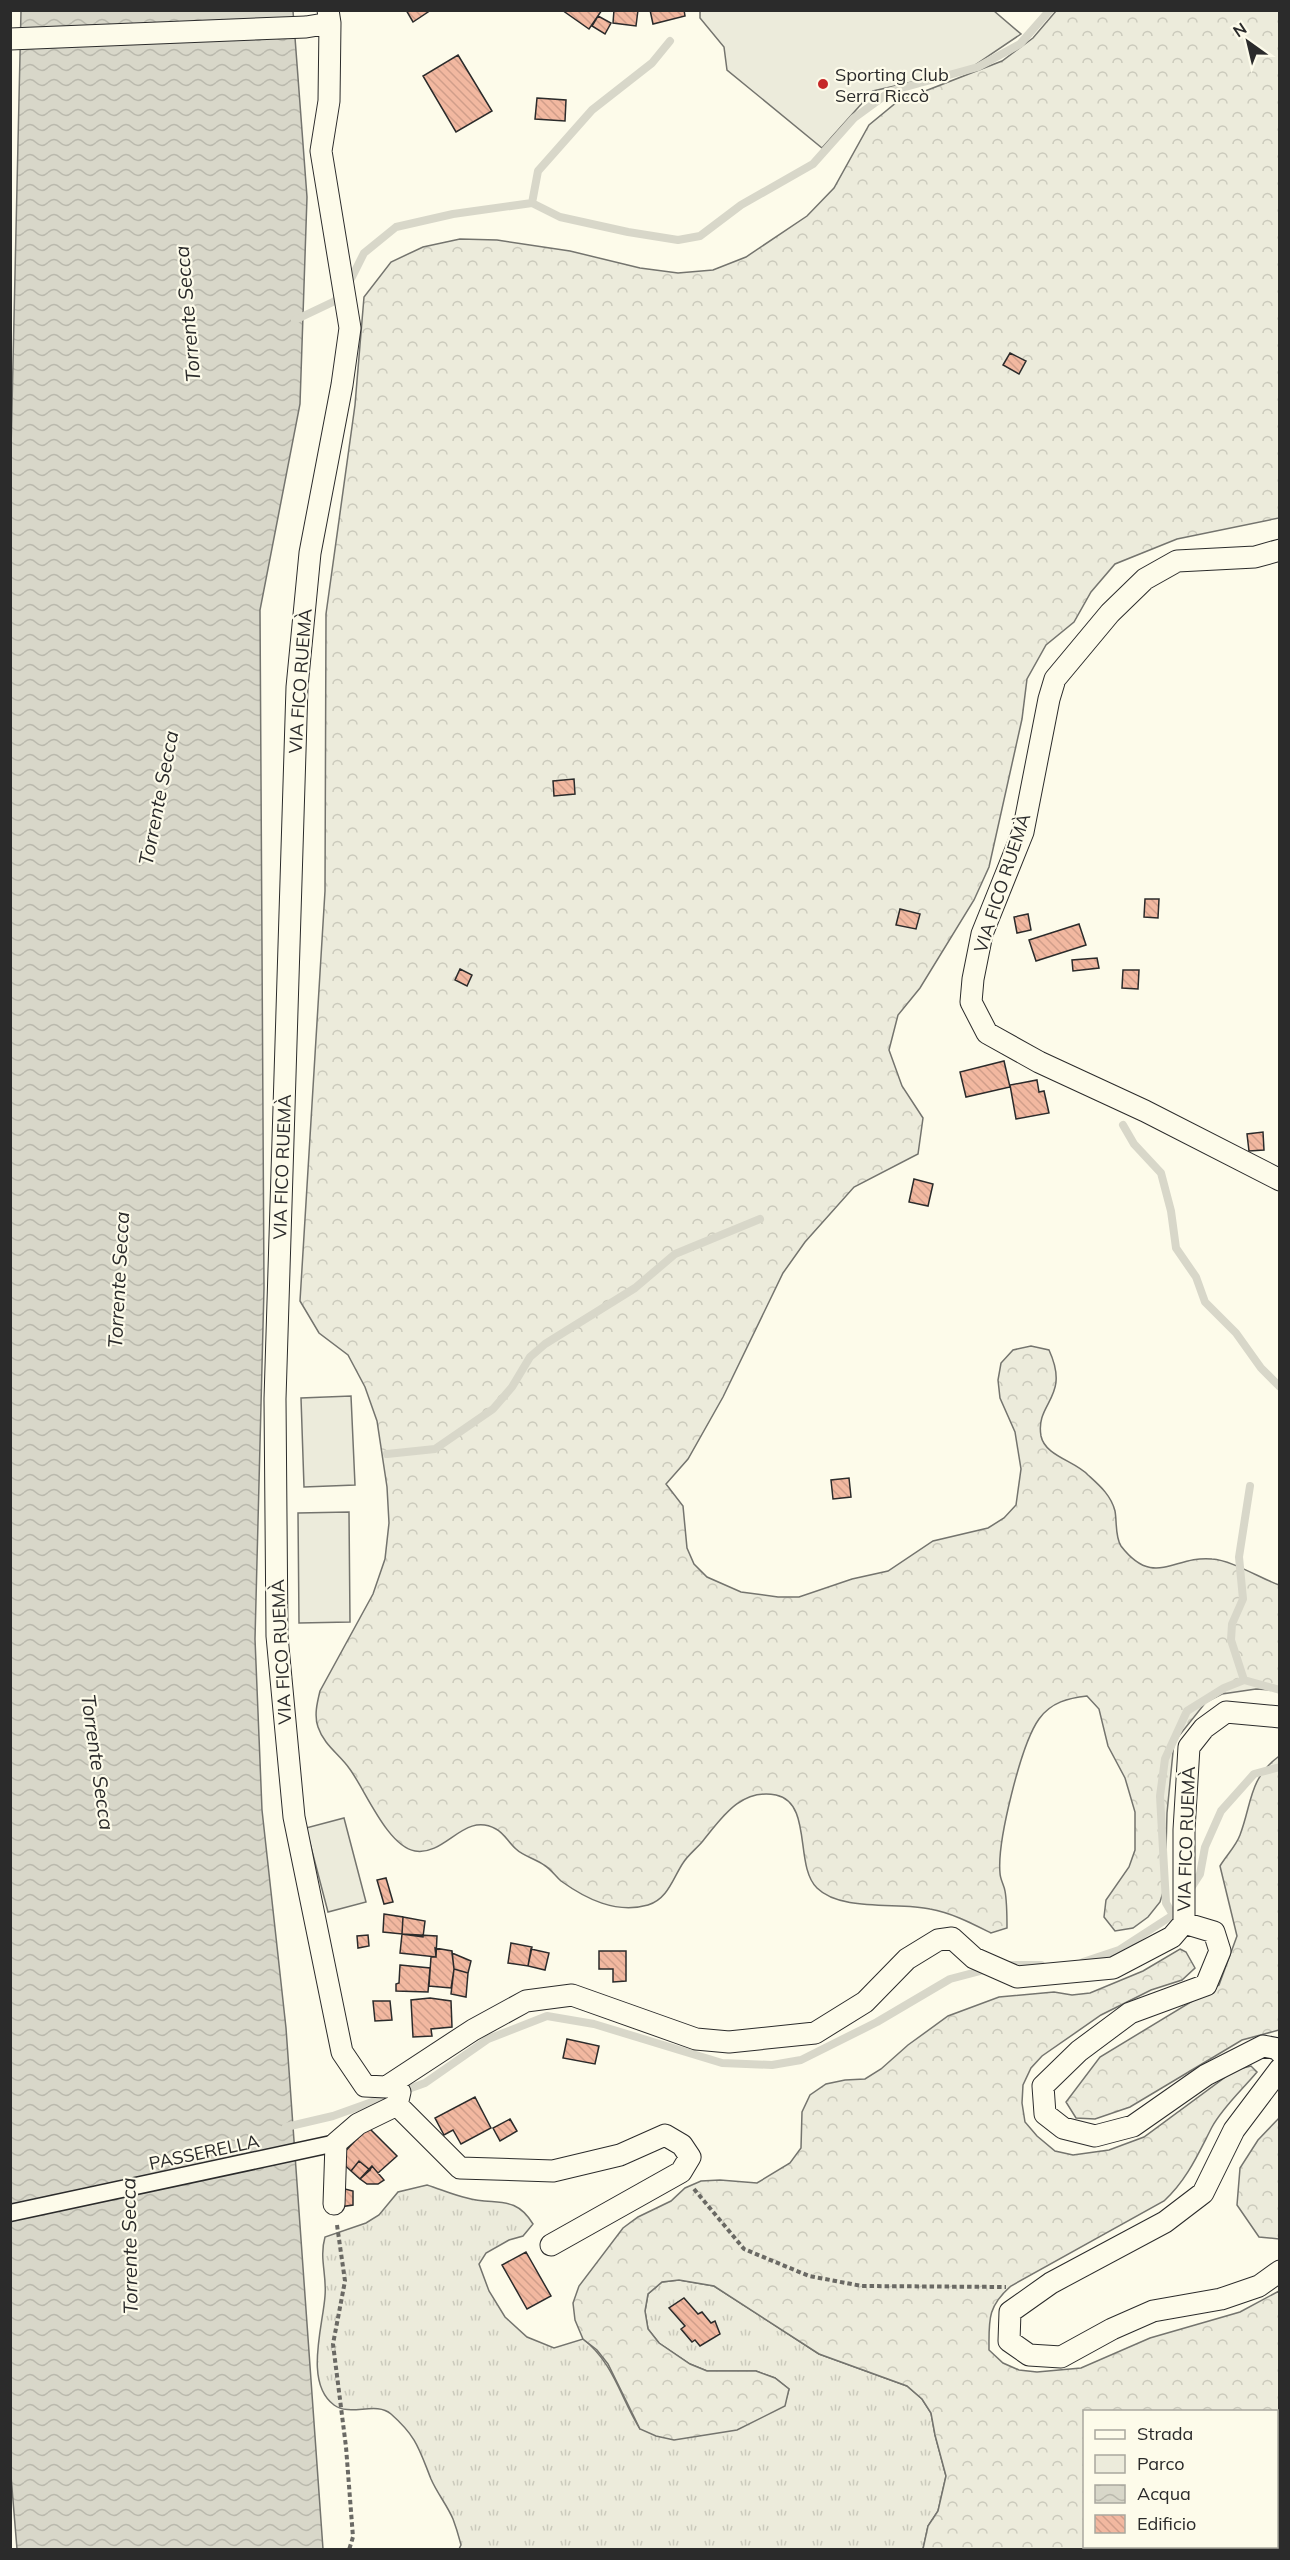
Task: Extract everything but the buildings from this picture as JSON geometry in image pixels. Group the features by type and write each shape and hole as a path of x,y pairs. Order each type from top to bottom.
{"street":[{"path":"13,39 306,27 329,17"},
{"name":"VIA FICO RUEMÀ","path":"329,17 328,101 321,151 350,328 342,385 310,553 297,687 275,1399 277,1636 294,1817 342,2052 365,2086 386,2087 473,2030 526,2001 572,1995 696,2039 729,2042 815,2033 865,2002 907,1959 938,1940 952,1938 974,1958 1017,1977 1113,1968 1173,1937 1184,1923 1184,1830 1189,1748 1204,1728 1226,1712 1280,1717"},
{"name":"VIA FICO RUEMÀ","path":"1280,550 1255,557 1177,561 1145,579 1110,613 1055,679 1023,832 982,934 971,1002 987,1033 1039,1062 1145,1110 1280,1180"},
{"path":"1184,1923 1214,1932 1220,1951 1206,1985 1130,2013 1079,2051 1043,2086 1046,2114 1063,2128 1095,2136 1133,2126 1206,2075 1263,2046 1279,2049 1280,2052"},
{"path":"1280,2069 1234,2130 1203,2193 1165,2222 1052,2283 1010,2312 1009,2341 1029,2355 1061,2357 1112,2329 1153,2311 1221,2299 1259,2286 1280,2271"},
{"path":"334,2204 336,2143 358,2124 397,2105 405,2074"},
{"path":"397,2105 460,2168 553,2171 620,2155 666,2135 682,2145 690,2157 681,2172 550,2245"},
{"name":"PASSERELLA","path":"10,2214 336,2143"}],"path":[{"path":"681,2172 744,2249 808,2276 862,2286 991,2288 1011,2286"},
{"path":"334,2204 345,2281 333,2344 350,2503 352,2536 350,2550"}],"green space":[{"name":"Sporting Club Serra Riccò","path":"700,11 994,11 1021,34 969,69 873,91 822,148 727,70 724,47 700,18"},
{"path":"1056,11 1279,11 1279,518 1177,539 1115,564 1091,592 1074,622 1046,645 1027,679 1022,719 989,867 974,900 920,988 898,1015 889,1050 902,1086 923,1118 918,1154 854,1187 805,1242 783,1273 723,1397 688,1459 666,1484 683,1506 687,1548 694,1564 707,1577 741,1592 778,1597 799,1597 852,1579 888,1571 933,1541 988,1528 1004,1518 1016,1505 1021,1469 1015,1432 1000,1398 998,1380 1001,1363 1013,1350 1031,1346 1049,1350 1055,1366 1056,1379 1055,1389 1043,1415 1041,1436 1048,1449 1082,1470 1108,1495 1115,1511 1119,1542 1133,1559 1144,1566 1154,1568 1199,1559 1220,1560 1279,1585 1279,1693 1274,1690 1256,1689 1222,1694 1206,1702 1174,1742 1167,1813 1165,1886 1160,1902 1148,1917 1133,1928 1115,1931 1104,1917 1106,1900 1129,1867 1135,1850 1135,1812 1125,1778 1108,1746 1099,1709 1087,1696 1067,1700 1044,1713 1025,1749 1002,1839 1000,1873 1006,1895 1007,1928 991,1933 938,1911 917,1907 855,1903 827,1896 810,1878 795,1810 787,1800 776,1795 752,1796 733,1807 685,1860 665,1893 655,1902 636,1907 613,1906 581,1894 561,1881 541,1863 513,1847 499,1831 485,1825 464,1829 426,1851 415,1851 405,1847 386,1828 349,1768 324,1739 317,1723 316,1709 320,1691 373,1594 385,1559 389,1523 387,1487 377,1421 365,1387 348,1355 319,1333 300,1301 325,891 326,614 355,405 364,297 391,262 423,247 460,239 497,240 570,251 640,268 678,273 713,270 746,257 807,216 834,188 869,125 897,102 1002,61 1033,38"},
{"path":"351,1396 355,1485 304,1487 301,1398"},
{"path":"349,1512 350,1622 299,1623 298,1513"},
{"path":"1278,1757 1279,2030 1242,2040 1130,2107 1095,2119 1076,2118 1066,2102 1100,2057 1219,1985 1237,1936 1220,1866 1238,1839 1256,1783"},
{"path":"344,1818 366,1902 328,1912 306,1828"},
{"path":"1180,1949 1186,1952 1195,1968 1182,1980 1151,1990 1101,2015 1042,2056 1031,2068 1023,2085 1022,2103 1025,2122 1055,2151 1073,2155 1109,2150 1144,2137 1235,2070 1251,2066 1257,2072 1222,2112 1186,2175 1164,2201 1011,2286 1003,2294 991,2315 989,2350 1003,2363 1019,2370 1037,2372 1081,2368 1150,2338 1240,2312 1279,2291 1279,2549 923,2549 928,2526 938,2511 946,2476 931,2413 922,2399 907,2386 819,2354 714,2286 679,2280 662,2282 648,2294 645,2311 648,2329 659,2343 690,2364 707,2371 756,2371 775,2378 789,2389 785,2406 737,2430 674,2440 640,2429 608,2364 597,2350 583,2339 575,2320 573,2303 579,2286 623,2228 638,2217 671,2201 685,2188 701,2181 757,2183 790,2163 801,2148 802,2112 810,2095 826,2084 865,2079 948,2016 999,1997 1054,1992 1072,1995 1090,1993 1143,1971"},
{"path":"1279,2118 1279,2239 1259,2237 1237,2205 1240,2168 1258,2140"},
{"path":"427,2185 467,2198 512,2205 526,2215 533,2224 523,2236 509,2240 486,2253 479,2264 489,2291 505,2317 527,2337 554,2348 583,2339 594,2348 616,2381 640,2429 784,2406 789,2389 775,2378 756,2371 707,2371 690,2364 659,2343 648,2329 645,2311 648,2294 662,2282 679,2280 714,2286 819,2354 907,2386 922,2399 931,2413 946,2476 938,2511 928,2526 923,2549 459,2549 461,2545 453,2519 433,2484 420,2451 407,2430 385,2410 348,2410 334,2405 325,2395 317,2369 325,2296 323,2245 325,2237 366,2223 379,2215 398,2192"}],"water":[{"name":"Torrente Secca","path":"21,11 293,11 307,197 300,404 260,610 264,1288 255,1639 262,1810 286,2028 323,2549 17,2549 10,2464 10,494"}],"waterway":[{"path":"295,320 335,301 352,277 364,253 396,227 453,214 532,203 560,217 628,232 678,240 700,236 741,205 813,164 854,118 891,91 978,67 1020,44 1050,10"},
{"path":"532,203 538,171 592,110 652,63 670,41"},
{"path":"1123,1125 1134,1144 1161,1173 1171,1211 1176,1248 1196,1277 1205,1302 1236,1333 1261,1368 1280,1387"},
{"path":"387,1454 435,1449 493,1409 512,1387 530,1357 545,1344 635,1288 675,1254 760,1219"},
{"path":"1244,1680 1231,1640 1232,1624 1243,1599 1239,1557 1250,1486"},
{"path":"1173,1915 1166,1903 1160,1796 1165,1759 1187,1711 1224,1688 1244,1680 1280,1690"},
{"path":"1189,1891 1200,1874 1205,1847 1221,1811 1254,1774 1280,1767"},
{"path":"1083,1962 1119,1950 1173,1915 1179,1906"},
{"path":"1005,1965 1041,1965"},
{"path":"286,2127 333,2116 425,2083 488,2039 547,2016 594,2024 722,2063 772,2065 801,2060 877,2022 950,1979 988,1969"}],"place":[{"name":"Sporting Club Serra Riccò","path":"823,84"}]}
